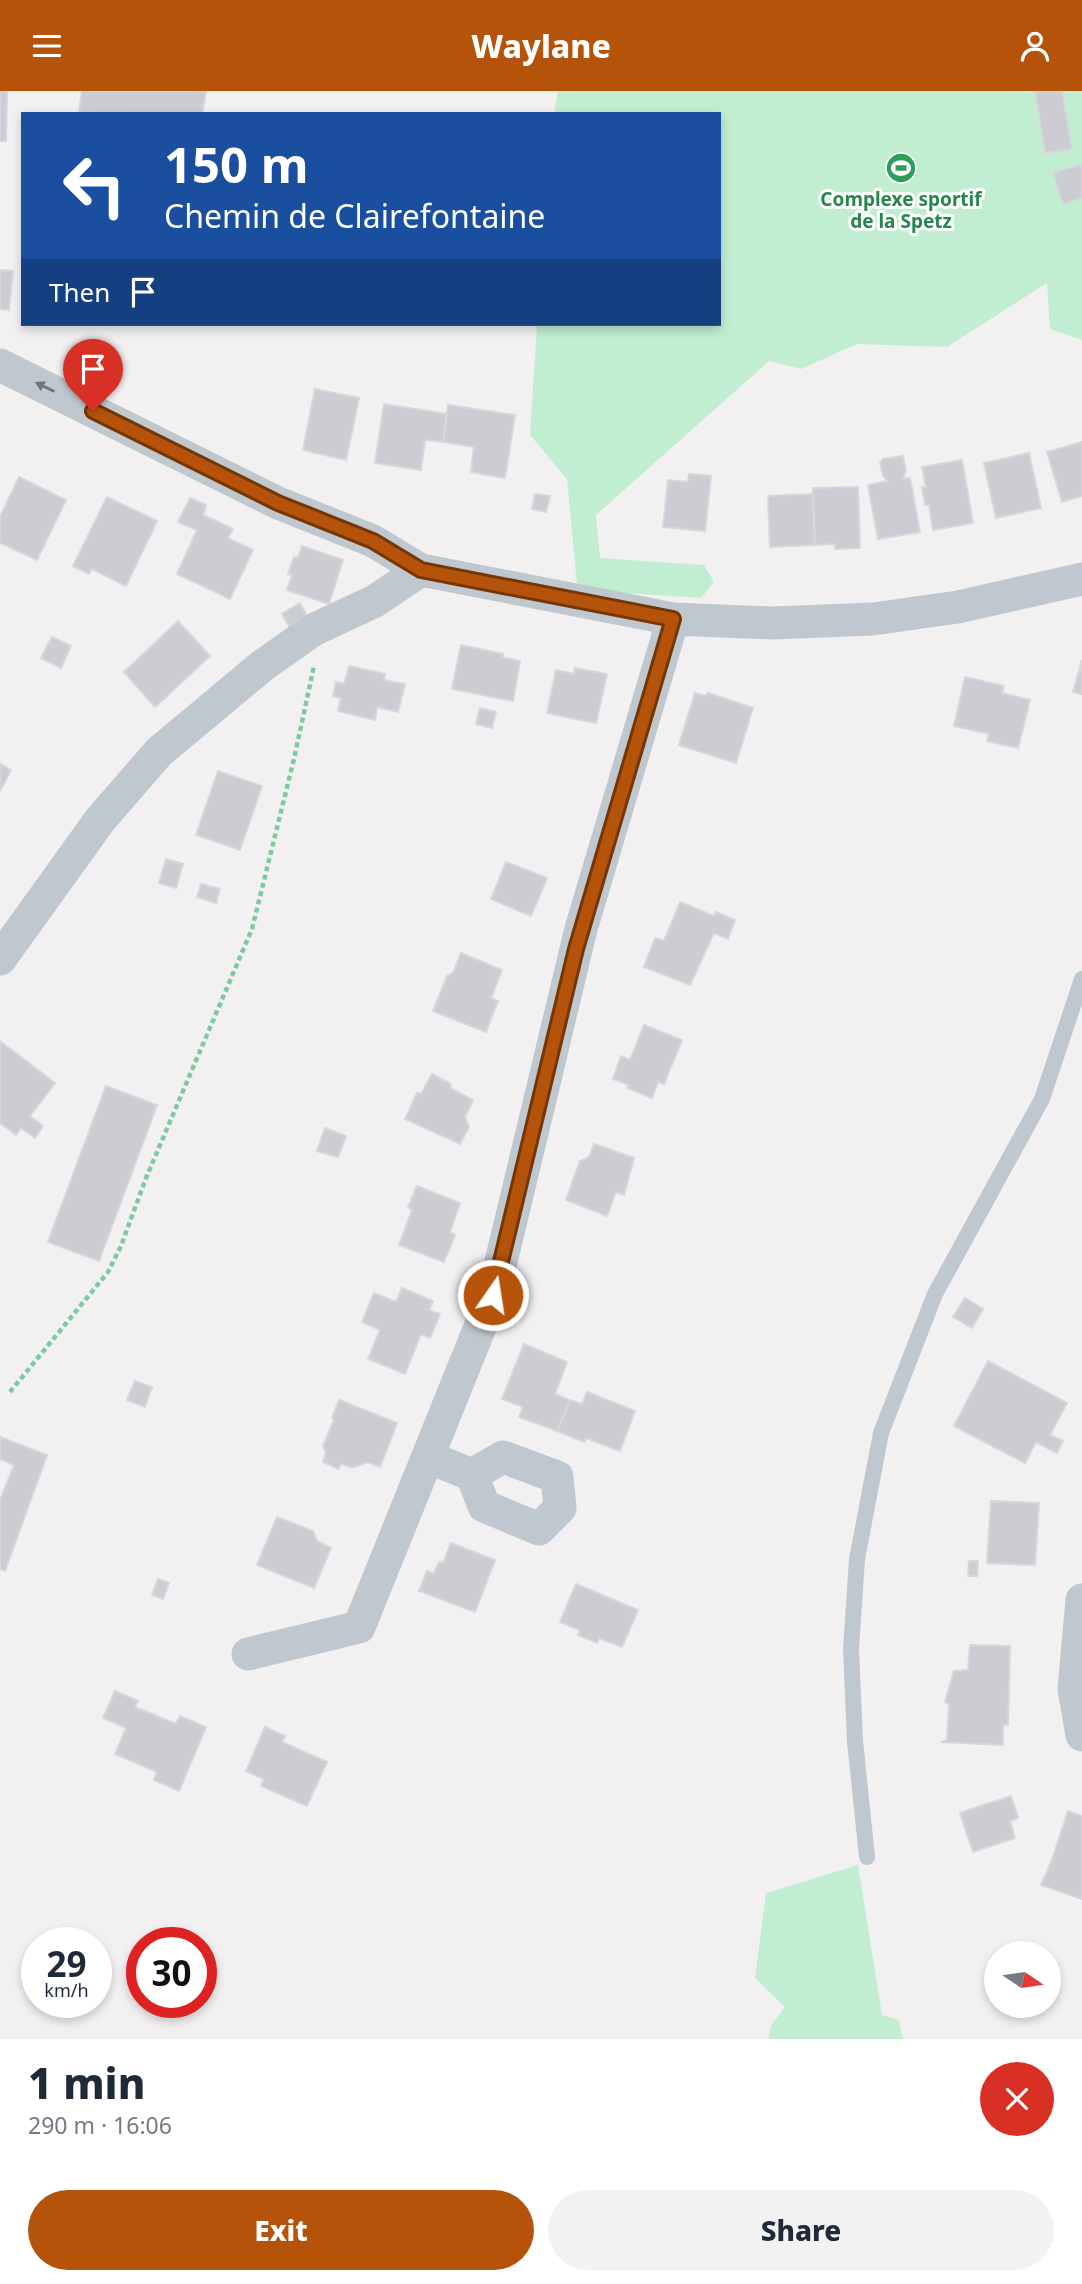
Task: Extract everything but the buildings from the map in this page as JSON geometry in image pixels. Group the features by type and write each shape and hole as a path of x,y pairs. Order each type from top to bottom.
{"street":[{"path":"0,365 278,503 373,541 421,570 673,619 773,623 873,619 958,607 1082,579"},
{"path":"0,959 100,820 159,752 262,666 313,630 375,601 421,570"},
{"path":"248,1654 359,1627 493,1295 575,953 673,619"},
{"path":"428,1457 472,1475"},
{"path":"1082,1600 1074,1689 1082,1735"}],"lane":[{"path":"867,1857 855,1741 851,1649 857,1559 881,1433 935,1294 1042,1099 1082,979"}],"path":[{"path":"10,1392 107,1272 121,1246 146,1178 251,929 314,672 313,630"}],"green space":[{"path":"558,91 1082,91 1082,340 1050,329 1047,283 947,347 857,344 801,369 769,361 596,515 600,558 704,565 714,582 701,598 595,591 577,585 567,479 530,435 537,326 721,326 721,112 554,112"},
{"path":"858,1865 882,2015 899,2020 903,2039 769,2039 770,2027 785,2007 755,1978 766,1893"}],"place":[{"name":"Complexe sportif de la Spetz","path":"901,168"}],"route":[{"path":"93,411 278,503 373,541 421,570 673,619 565,989 493,1295"}]}
